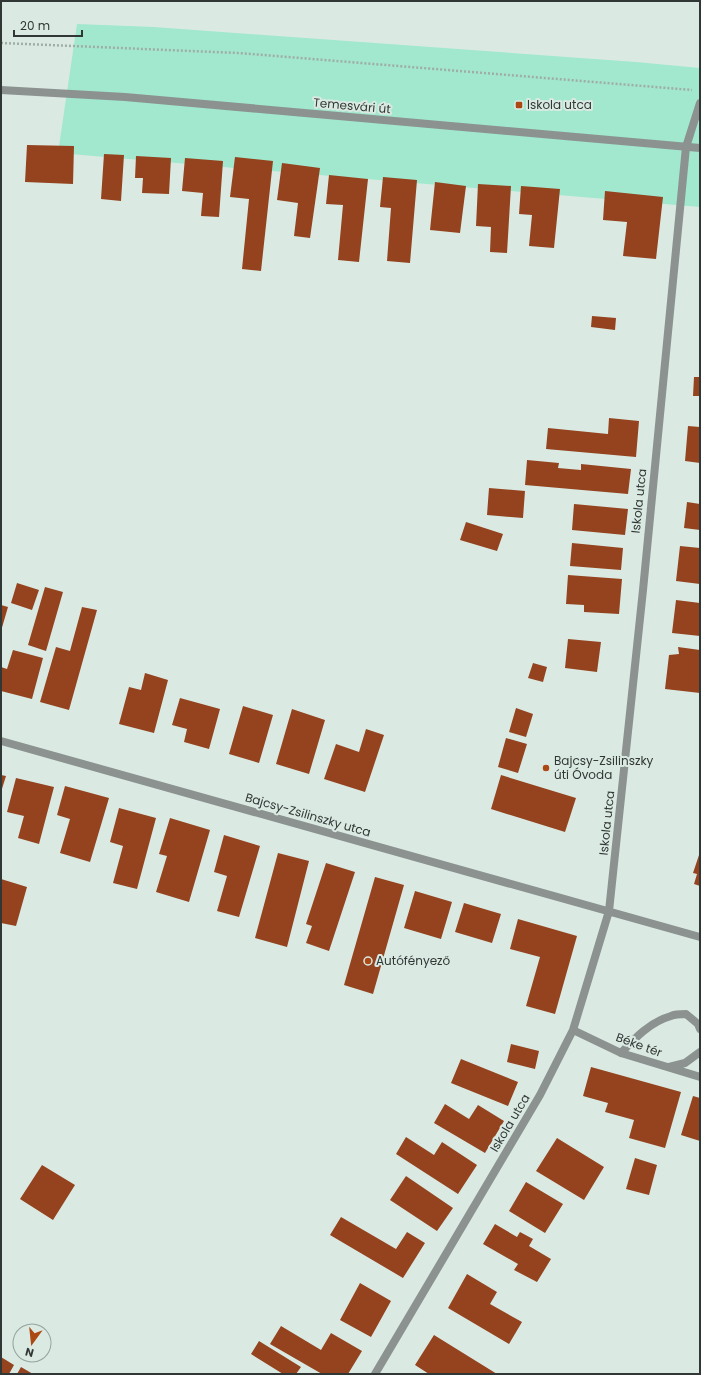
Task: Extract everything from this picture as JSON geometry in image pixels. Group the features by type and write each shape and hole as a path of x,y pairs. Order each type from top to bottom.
{"street":[{"name":"Temesvári út","path":"1,90 125,97 700,148"},
{"name":"Iskola utca","path":"376,1374 540,1095 573,1030 609,911 643,590 686,147 700,103"},
{"name":"Bajcsy-Zsilinszky utca","path":"1,741 609,911"},
{"path":"609,911 700,936"},
{"path":"621,1053 638,1036 656,1022 672,1015 686,1014 698,1024 700,1029"},
{"name":"Béke tér","path":"573,1030 621,1053 700,1077"},
{"path":"667,1068 685,1063 700,1052"}],"path":[{"path":"1,43 239,53 693,91"}],"green space":[{"path":"77,24 154,27 700,68 700,207 58,153"}],"building":[{"path":"27,145 74,146 73,184 25,182"},
{"path":"104,154 124,155 121,201 101,199"},
{"path":"136,156 171,158 169,194 142,193 143,178 135,178"},
{"path":"235,157 273,161 261,271 242,269 249,199 230,197"},
{"path":"185,158 223,161 219,217 201,216 203,193 182,191"},
{"path":"282,163 320,168 310,238 294,236 298,203 277,200"},
{"path":"329,175 368,179 359,262 338,260 343,205 326,204"},
{"path":"383,177 417,180 410,263 387,261 391,208 380,207"},
{"path":"435,182 466,186 460,233 430,230"},
{"path":"478,184 511,186 507,253 490,252 491,227 476,226"},
{"path":"521,186 560,189 554,248 529,246 532,215 519,214"},
{"path":"605,191 663,197 656,259 623,256 627,222 603,220"},
{"path":"592,316 616,318 615,330 591,327"},
{"path":"694,377 700,377 700,396 693,396"},
{"path":"609,418 639,421 636,457 546,449 548,428 608,434"},
{"path":"688,426 700,427 700,463 685,461"},
{"path":"527,460 559,463 558,468 581,470 581,464 631,469 628,494 525,485"},
{"path":"489,488 525,491 523,518 487,515"},
{"path":"687,502 700,504 700,530 684,528"},
{"path":"574,504 628,509 625,535 572,530"},
{"path":"466,522 503,534 497,551 460,540"},
{"path":"572,543 623,548 621,570 570,566"},
{"path":"680,546 700,548 700,584 676,581"},
{"path":"568,575 622,579 619,614 584,612 584,605 566,604"},
{"path":"17,583 39,590 32,610 11,603"},
{"path":"45,587 63,592 46,651 28,645"},
{"path":"676,600 700,603 700,636 672,633"},
{"path":"1,605 8,607 1,631"},
{"path":"82,607 97,610 69,710 40,702 56,647 70,651"},
{"path":"568,639 601,642 597,672 565,668"},
{"path":"678,647 700,650 700,693 665,689 669,655 679,654"},
{"path":"13,650 43,658 32,699 1,691 1,667 7,669"},
{"path":"533,663 547,667 543,682 528,678"},
{"path":"145,673 168,680 154,733 119,724 129,687 141,690"},
{"path":"180,698 220,709 209,749 184,742 187,729 172,725"},
{"path":"243,706 273,715 259,763 229,754"},
{"path":"516,708 533,714 526,737 509,732"},
{"path":"292,709 325,720 309,774 276,764"},
{"path":"366,729 384,735 365,792 324,779 336,744 359,752"},
{"path":"506,738 527,744 518,773 498,767"},
{"path":"1,775 6,776 1,792"},
{"path":"501,775 576,798 565,832 491,809"},
{"path":"16,778 54,787 39,844 18,838 24,816 7,812"},
{"path":"65,786 109,798 90,862 60,853 70,819 57,815"},
{"path":"119,808 156,818 137,889 113,883 123,846 110,842"},
{"path":"170,818 210,830 189,902 156,892 167,856 159,854"},
{"path":"224,835 260,846 239,917 217,911 227,876 214,872"},
{"path":"700,852 700,886 694,884 697,874 693,873"},
{"path":"278,853 309,861 287,947 255,938"},
{"path":"326,863 355,872 329,951 306,943 312,926 306,924"},
{"path":"375,877 404,885 373,994 344,985"},
{"path":"1,879 27,887 16,926 1,923"},
{"path":"415,891 452,902 441,939 404,928"},
{"path":"464,903 501,914 492,943 455,932"},
{"path":"518,919 577,936 555,1014 526,1006 540,957 510,949"},
{"path":"511,1044 539,1051 535,1069 507,1062"},
{"path":"461,1059 518,1082 508,1106 451,1083"},
{"path":"591,1067 681,1092 665,1148 629,1138 634,1120 605,1112 608,1103 583,1096"},
{"path":"693,1096 700,1098 700,1141 681,1135"},
{"path":"445,1104 469,1119 478,1105 504,1121 485,1153 434,1123"},
{"path":"406,1137 434,1155 442,1142 477,1165 458,1194 396,1154"},
{"path":"557,1138 604,1167 584,1200 536,1171"},
{"path":"635,1158 657,1165 649,1195 626,1189"},
{"path":"42,1165 75,1185 53,1220 20,1199"},
{"path":"406,1176 453,1208 437,1231 390,1200"},
{"path":"526,1182 563,1204 545,1233 509,1211"},
{"path":"341,1217 396,1249 407,1232 425,1243 403,1278 330,1235"},
{"path":"495,1224 517,1237 520,1232 533,1239 529,1246 551,1259 537,1282 514,1270 518,1264 483,1244"},
{"path":"467,1274 497,1292 490,1304 522,1322 509,1344 448,1308"},
{"path":"360,1283 391,1301 371,1337 340,1320"},
{"path":"281,1326 321,1350 331,1333 362,1351 348,1374 322,1374 270,1344"},
{"path":"434,1335 497,1374 429,1374 415,1365"},
{"path":"259,1341 301,1367 296,1374 283,1374 251,1354"},
{"path":"1,1357 14,1365 9,1374 1,1374"},
{"path":"21,1367 33,1374 17,1374"}],"place":[{"name":"Iskola utca","path":"519,105"},
{"name":"Bajcsy-Zsilinszky úti Óvoda","path":"546,768"},
{"name":"Autófényező","path":"368,961"}]}
